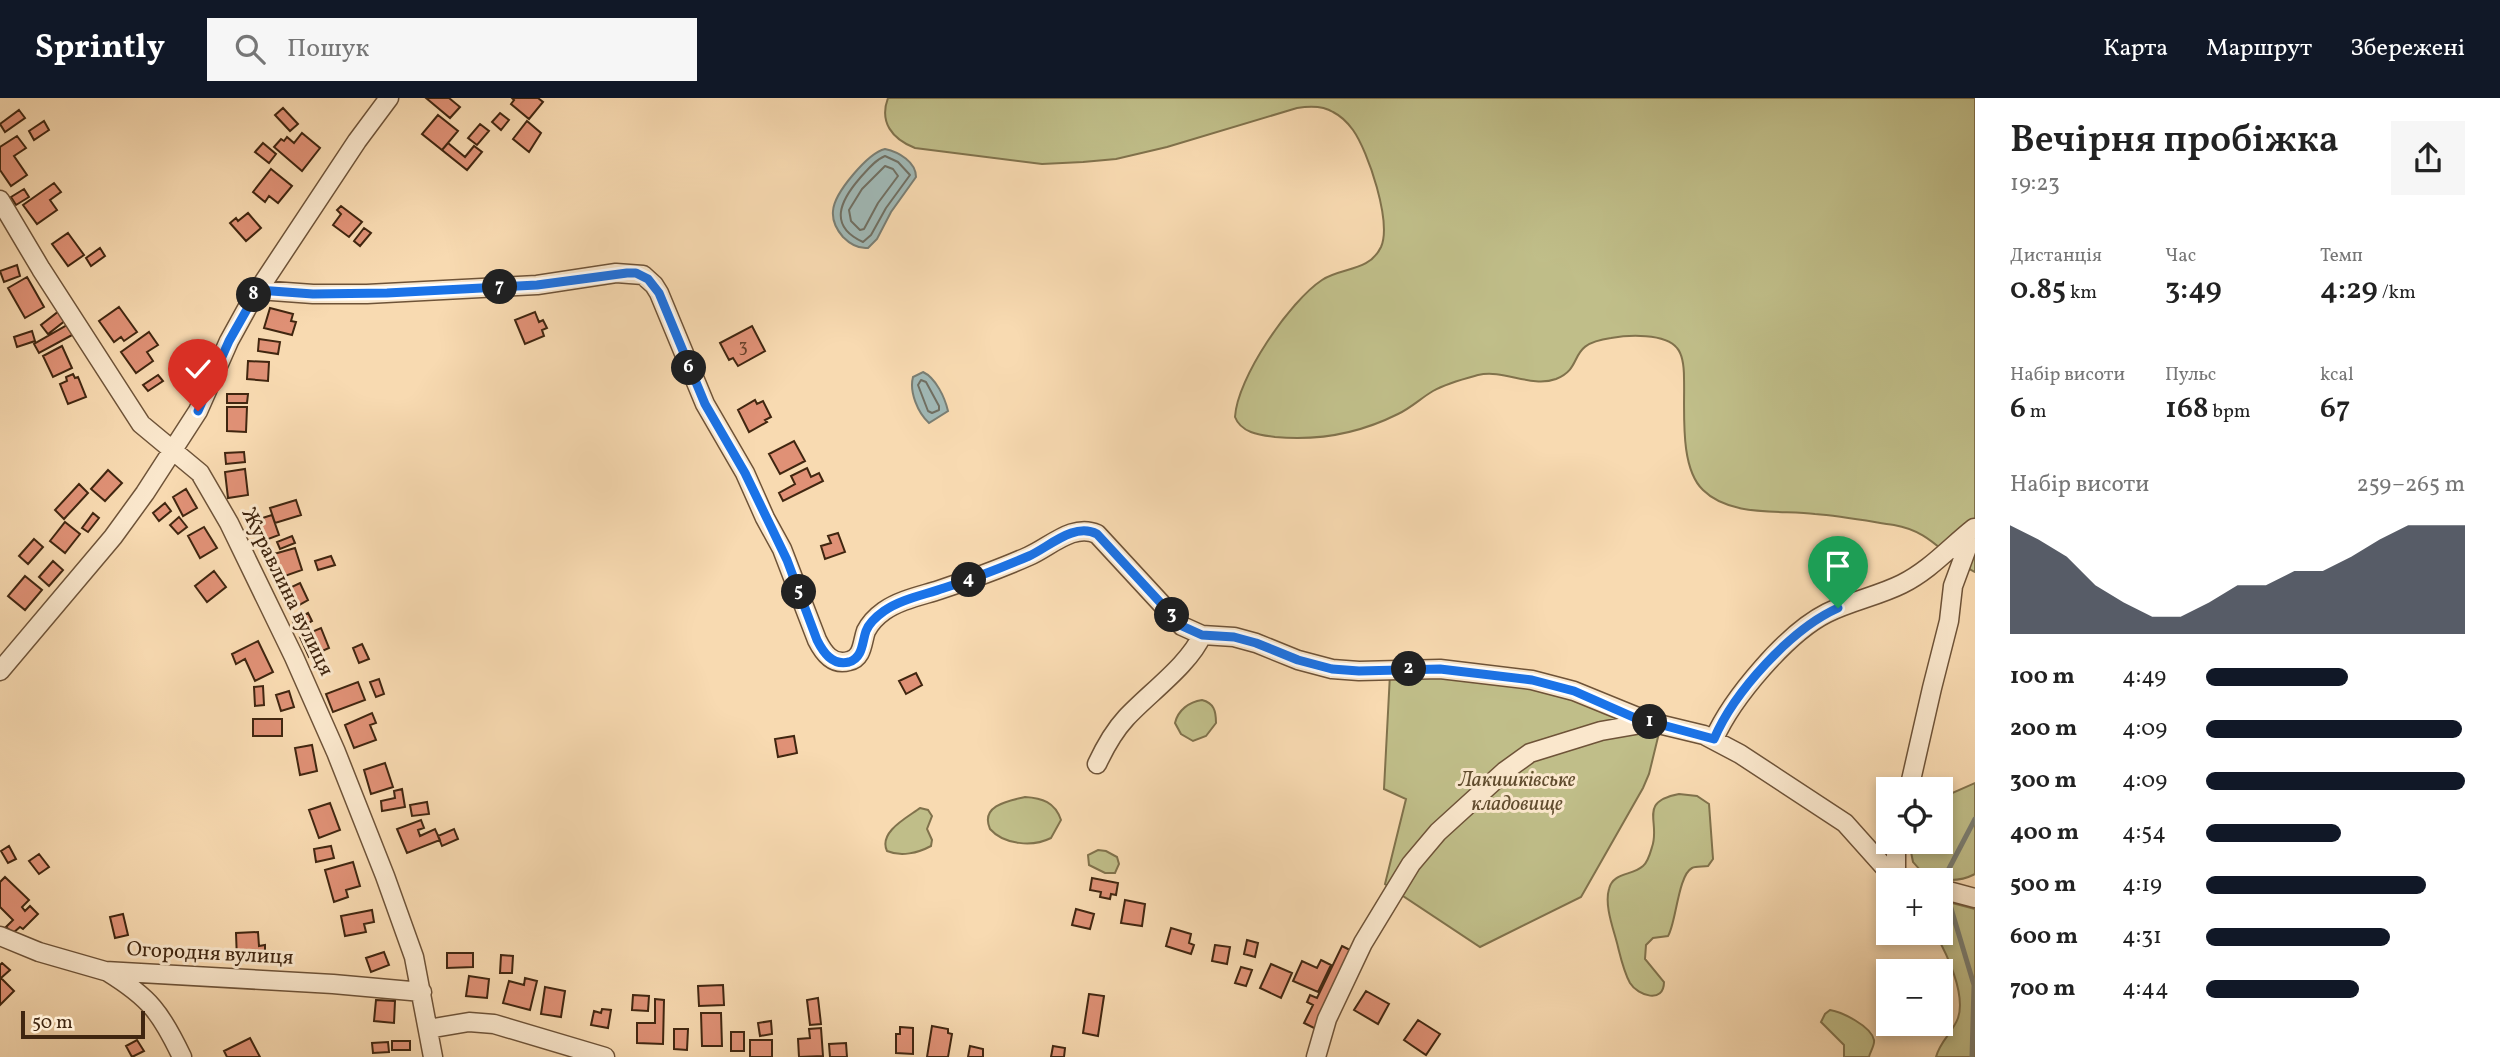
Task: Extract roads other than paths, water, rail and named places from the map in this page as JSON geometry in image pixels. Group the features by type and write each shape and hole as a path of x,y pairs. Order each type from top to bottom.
{"street":[{"path":"0,671 113,537 173,452 198,411 229,341 258,290 388,98"},
{"name":"Журавлина вулиця","path":"0,200 141,424 195,467 206,481 283,632 336,752 393,897 422,992 433,1057"},
{"path":"258,290 367,294 537,285 616,273 636,273 648,279 664,303 709,412 745,473 787,560 817,640 823,651 835,661 846,662 854,659 860,652 870,625 883,611 894,605 991,571 1082,530 1097,534 1182,626 1202,635 1243,639 1332,669 1440,669 1532,680 1574,691 1650,722 1714,739 1845,823 1886,868"},
{"path":"1714,739 1726,714 1741,694 1806,626 1838,608 1903,584 1940,559 1975,527"},
{"path":"1912,777 1949,621 1953,586 1975,527"},
{"path":"1097,764 1106,744 1120,724 1175,670 1202,635"},
{"path":"1316,1057 1327,1019 1367,936 1411,864 1438,832 1505,771 1530,753 1601,731 1650,722"},
{"path":"1953,892 1975,898"},
{"name":"Огородня вулиця","path":"0,936 47,954 105,971 320,983 422,992"},
{"path":"105,971 150,1002 166,1023 182,1057"},
{"path":"428,1029 469,1022 494,1024 605,1057"}],"water":[{"path":"885,149 906,158 916,177 891,212 877,239 868,248 861,248 848,242 837,228 833,215 835,203 845,185 861,166"},
{"path":"923,372 939,389 948,411 929,423 918,408 912,389 913,377"}],"waterway":[{"path":"1949,868 1975,819"},
{"path":"1953,915 1974,985 1972,1057"}],"park label":[{"name":"Лакишківське кладовище","path":"1517,792"}]}
